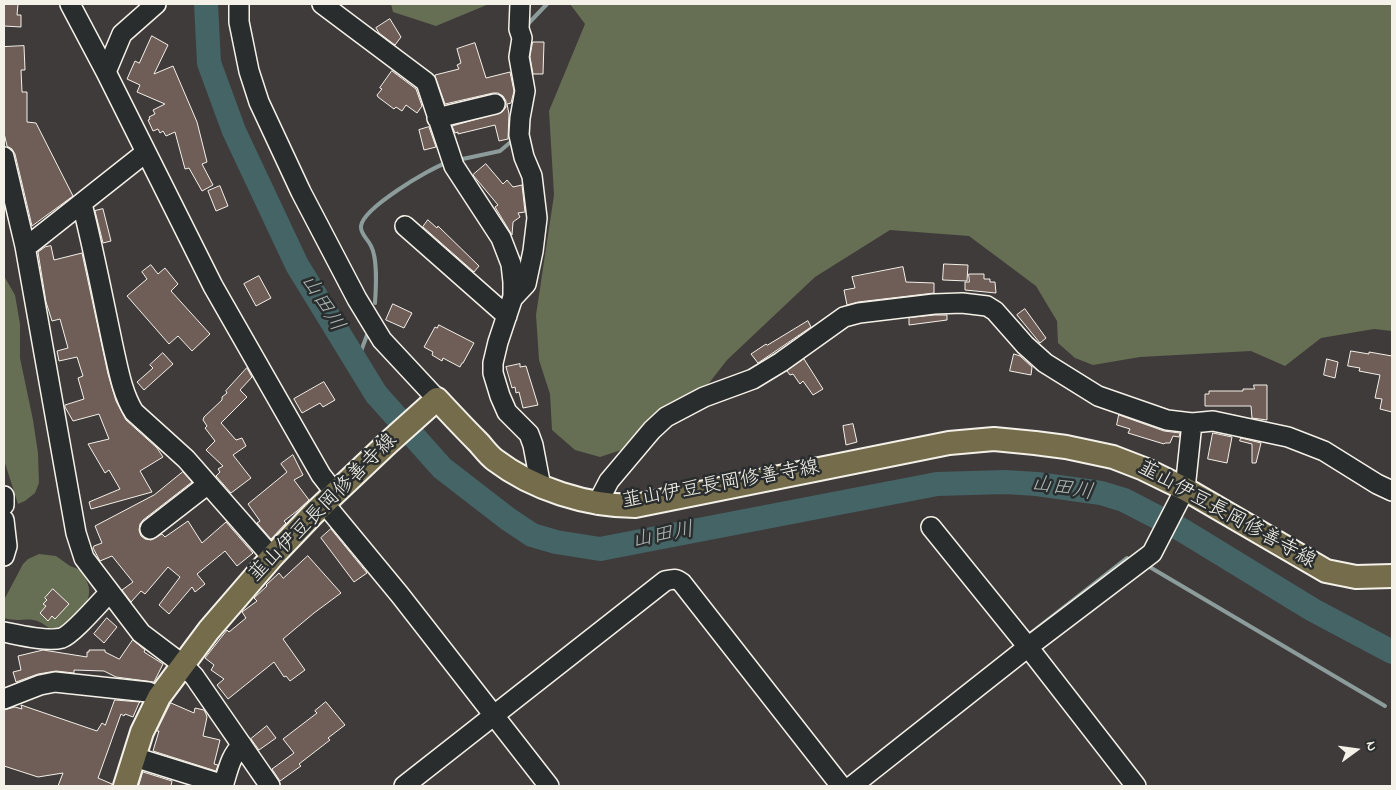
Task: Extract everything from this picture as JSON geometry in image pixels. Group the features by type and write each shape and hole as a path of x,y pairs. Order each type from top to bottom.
{"main road":[{"name":"韮山伊豆長岡修善寺線","path":"125,786 142,732 159,697 182,664 272,557 330,498 433,403 494,459 517,475 541,487 597,504 635,506 949,443 994,439 1066,447 1112,457 1144,469 1185,489 1326,571 1356,577 1392,576"}],"street":[{"path":"70,4 218,295 321,475 330,498 400,595 549,786"},
{"path":"106,72 122,34 156,4"},
{"path":"239,4 239,22 249,71 259,102 301,192 357,299 382,340 433,403"},
{"path":"322,4 426,82 452,161 501,238 511,264 513,282 509,307 493,364 493,373 507,412 529,434 534,445 541,487"},
{"path":"509,307 526,284 537,218 532,176 524,156 519,135 525,91 519,56 520,4"},
{"path":"437,118 495,104"},
{"path":"24,246 30,244 146,153"},
{"path":"4,157 24,246 76,533 84,558 141,633 182,664 205,690 270,786"},
{"path":"82,204 94,249 118,367 130,406 134,412 186,459 272,557"},
{"path":"405,226 509,307"},
{"path":"597,504 609,481 652,430 666,417 704,396 753,379 844,317 859,313 934,304 962,303 987,306 995,311 1025,345 1045,363 1098,396 1167,420 1213,421 1288,437 1324,451 1376,484 1392,491"},
{"path":"852,786 1028,647 1152,553 1185,489 1192,422"},
{"path":"150,529 208,484"},
{"path":"4,496 4,505"},
{"path":"4,520 7,546 4,556"},
{"path":"931,527 1028,647 1136,786"},
{"path":"404,786 666,581 673,578 678,579 682,583 841,786"},
{"path":"4,632 39,638 62,638 110,592"},
{"path":"4,699 40,685 55,682 148,692 159,697"},
{"path":"134,757 224,786 230,761 236,750 242,745"}],"green space":[{"path":"391,4 489,4 436,26 393,12"},
{"path":"570,4 1392,4 1392,331 1374,329 1321,338 1285,366 1251,351 1140,357 1093,365 1075,358 1058,343 1057,321 1036,286 969,236 890,230 815,277 727,360 706,387 668,410 621,450 600,457 575,450 552,430 550,394 539,360 536,315 554,195 549,111 585,24"},
{"path":"4,276 15,295 20,324 20,358 38,453 39,483 35,493 18,504 4,460"},
{"path":"39,554 56,556 70,566 81,570 88,585 89,596 87,601 62,629 52,631 34,620 11,620 4,618 4,600 23,564 28,559"}],"building":[{"path":"4,4 18,4 17,15 21,15 21,27 4,26"},
{"path":"390,19 401,37 395,45 379,33 376,28"},
{"path":"152,36 168,45 154,74 173,66 197,122 207,162 202,164 213,185 202,191 189,168 185,169 175,132 166,136 163,131 160,133 158,129 153,131 148,120 150,119 149,117 155,114 153,110 165,104 137,92 140,85 127,79 135,61 139,63"},
{"path":"533,42 544,42 543,74 533,74 530,57"},
{"path":"475,43 486,78 510,72 514,91 511,103 507,104 509,114 508,139 499,141 495,125 458,134 458,132 455,133 452,126 502,112 506,107 506,101 498,93 445,104 435,75 459,69 457,65 461,63 457,49"},
{"path":"24,46 25,70 21,70 22,92 27,92 27,122 36,123 73,196 32,226 15,154 7,146 4,133 4,47"},
{"path":"392,71 416,89 422,106 417,113 406,105 402,111 396,107 394,109 378,97 377,95 382,89 380,88"},
{"path":"429,127 436,147 424,150 419,130"},
{"path":"486,164 503,184 507,180 513,187 522,185 525,212 518,213 520,217 513,222 512,235 495,207 498,205 473,175"},
{"path":"220,186 228,206 216,211 208,191"},
{"path":"103,209 111,241 103,243 95,211"},
{"path":"428,220 437,228 438,226 479,266 474,272 423,227"},
{"path":"51,246 54,260 82,253 108,374 116,401 126,420 157,448 163,457 140,471 152,492 91,509 89,502 120,489 109,470 105,473 88,444 109,439 99,414 73,421 65,407 65,405 84,399 78,378 83,376 77,357 59,361 57,351 68,348 60,319 52,321 46,302 38,252 45,247"},
{"path":"944,264 968,265 967,281 943,280"},
{"path":"151,265 158,274 165,268 178,284 171,291 210,334 192,351 178,336 169,344 127,296 147,279 142,272"},
{"path":"903,267 906,282 934,283 934,293 847,305 844,290 855,288 852,277"},
{"path":"969,274 984,274 984,279 990,279 990,282 995,282 996,293 965,290 965,282 969,282"},
{"path":"259,276 271,298 256,306 244,284"},
{"path":"393,304 412,313 404,328 386,320"},
{"path":"1025,309 1046,338 1040,343 1017,315"},
{"path":"947,315 947,320 909,325 909,318"},
{"path":"808,321 811,327 758,363 751,354 766,344"},
{"path":"439,325 474,343 460,367 443,358 442,361 432,355 433,352 424,347 435,327 437,328"},
{"path":"1351,351 1392,356 1392,412 1380,409 1382,399 1375,398 1380,375 1359,371 1360,368 1348,366"},
{"path":"163,353 173,364 144,390 137,382 153,368 150,365"},
{"path":"1014,354 1020,356 1032,367 1031,375 1010,371"},
{"path":"804,359 823,389 813,395 803,381 800,384 793,374 790,375 787,371"},
{"path":"1327,359 1338,362 1335,378 1324,375"},
{"path":"520,364 520,367 526,366 538,405 523,408 519,392 516,393 515,387 512,388 506,367"},
{"path":"247,368 252,377 240,390 247,397 221,423 236,440 242,438 246,446 233,455 251,478 231,493 216,476 220,472 218,469 223,466 206,450 215,441 205,428 207,426 203,420 222,400 222,397 227,393 226,391"},
{"path":"324,382 335,400 323,407 320,403 302,413 294,399"},
{"path":"1254,385 1267,385 1267,420 1252,418 1251,406 1205,406 1205,394 1209,394 1209,391 1243,391 1243,389 1254,389"},
{"path":"1119,415 1164,431 1180,433 1179,437 1173,436 1170,443 1164,444 1128,433 1130,429 1117,425"},
{"path":"853,424 857,442 846,445 843,426"},
{"path":"1213,433 1232,437 1227,463 1208,459"},
{"path":"1241,438 1261,443 1256,463 1252,463 1252,444 1240,441"},
{"path":"293,455 303,475 294,480 309,500 284,521 286,523 271,539 257,523 260,521 248,504 287,472 281,464"},
{"path":"183,472 192,482 143,520 139,530 141,536 151,540 162,534 165,537 188,521 202,543 226,522 253,553 237,566 225,551 197,574 205,584 195,592 192,587 169,614 159,605 180,577 168,567 145,594 141,591 131,602 122,590 133,582 112,556 100,561 93,548 102,543 95,526 154,495"},
{"path":"331,529 367,573 354,582 321,538"},
{"path":"308,556 341,593 283,639 305,670 290,681 286,676 284,677 274,662 228,699 217,685 224,679 211,670 214,665 205,658 227,630 229,632 246,618 242,612 257,601 254,598 266,585 279,573 283,578"},
{"path":"53,589 69,604 55,619 52,616 48,621 40,613 46,606 43,604 47,600 45,598"},
{"path":"107,618 117,627 104,643 94,634"},
{"path":"133,640 145,650 144,652 163,664 154,682 116,677 104,671 74,670 74,673 56,671 38,674 16,682 13,672 21,670 18,656 43,650 87,657 89,650 105,650 105,652 119,659"},
{"path":"115,700 140,702 133,717 121,714 98,778 112,784 112,786 58,786 63,773 38,777 4,766 4,710 15,707 22,709 21,705 97,731 102,723 105,725"},
{"path":"326,702 345,725 328,738 330,740 299,764 301,766 280,781 272,769 294,753 283,739 317,713 315,711"},
{"path":"171,703 194,713 195,708 204,710 207,717 203,736 220,740 214,764 218,765 216,771 153,751 159,731 157,731"},
{"path":"267,726 276,738 259,750 251,739"},
{"path":"143,772 172,781 171,786 139,786"}],"waterway":[{"name":"山田川","path":"206,4 209,63 234,131 297,265 376,394 442,468 532,535 556,542 600,549 937,484 1005,482 1037,484 1101,493 1124,500 1182,530 1313,610 1392,652"},
{"path":"526,26 547,4"},
{"path":"458,160 500,151 513,140"},
{"path":"375,303 375,258 371,246 361,229 365,218 373,209 398,190 446,163"},
{"path":"357,362 367,335"},
{"path":"1027,636 1127,558"},
{"path":"1148,566 1385,706"}]}
